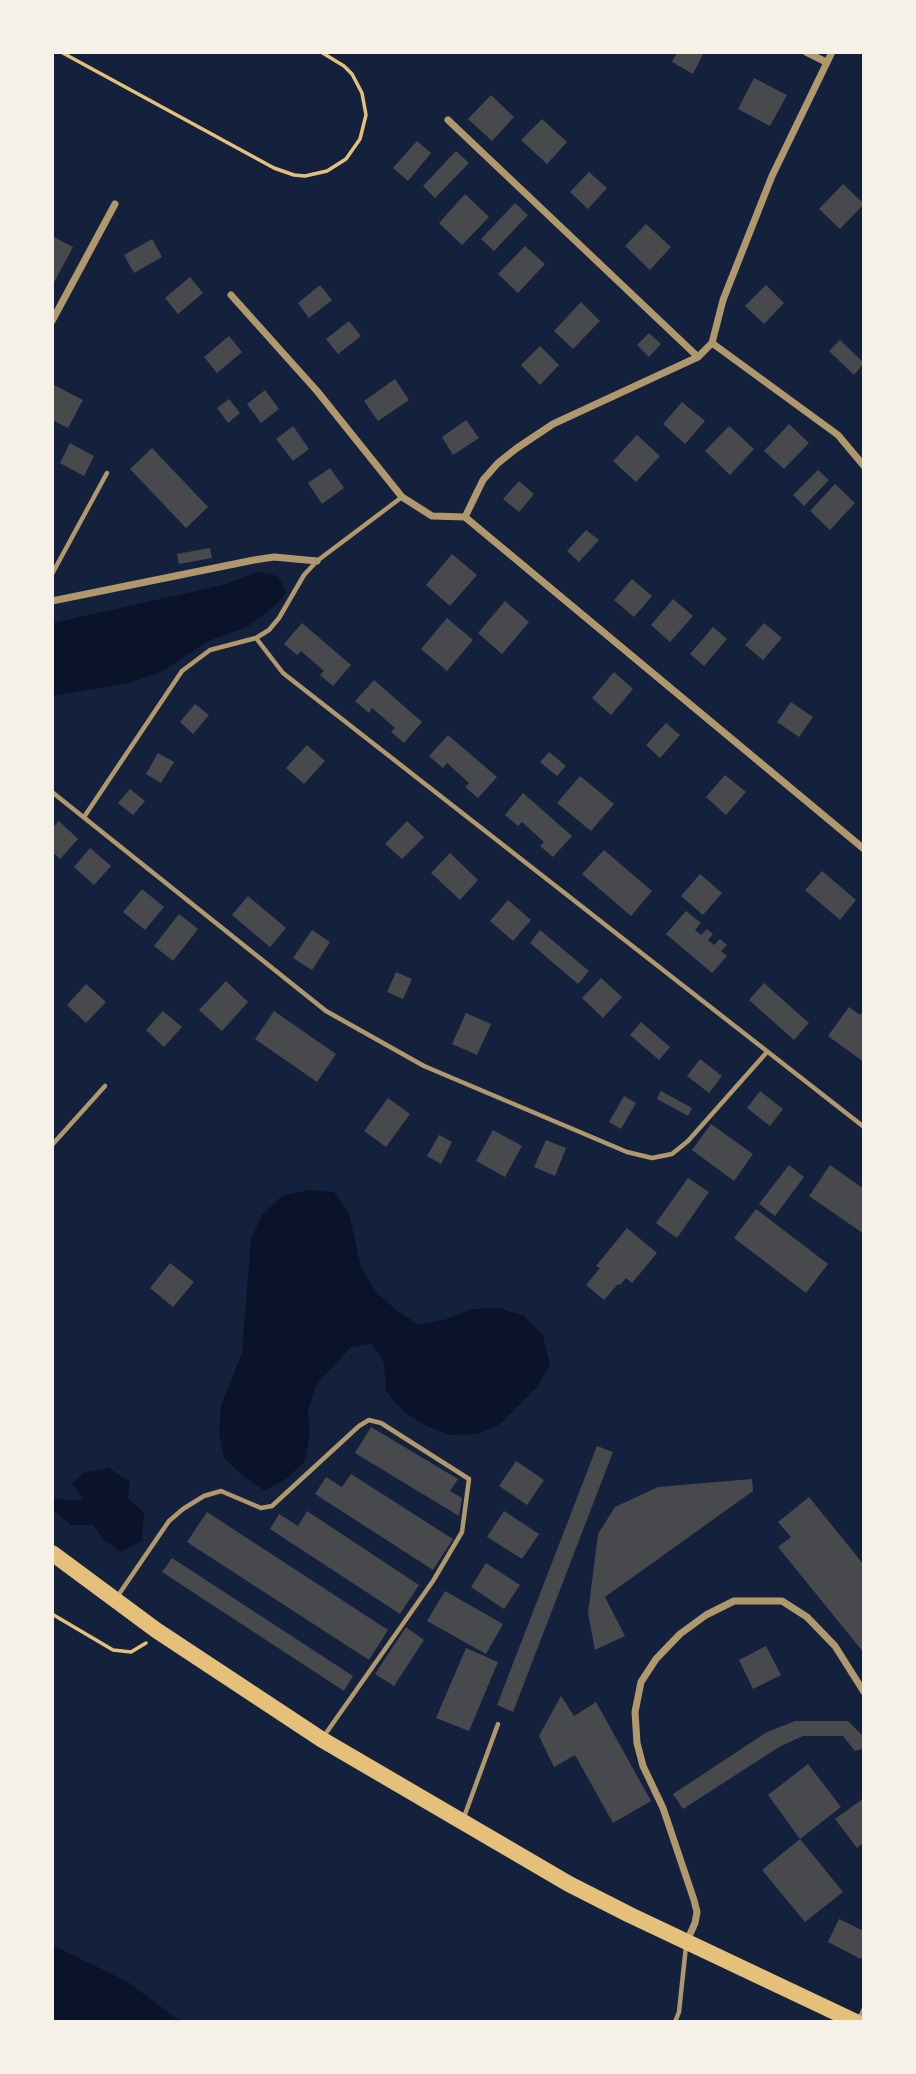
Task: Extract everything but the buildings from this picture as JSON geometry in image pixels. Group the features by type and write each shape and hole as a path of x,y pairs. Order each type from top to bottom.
{"highway":[{"path":"52,1553 156,1630 321,1739 569,1884 686,1942 857,2021"}],"street":[{"path":"806,52 826,62"},
{"path":"465,517 483,480 517,448 553,424 698,357 712,343 723,300 772,176 832,52"},
{"path":"448,120 698,357"},
{"path":"52,321 115,204"},
{"path":"231,295 317,391 402,497 432,516 465,517 863,849"},
{"path":"712,343 838,435 863,466"},
{"path":"52,601 254,560 274,557 317,561"},
{"path":"686,1942 695,1923 694,1900 663,1808 643,1766 637,1743 635,1712 641,1682 656,1659 706,1615 734,1601 782,1601 807,1617 835,1646 863,1692"}],"lane":[{"path":"52,574 107,473"},
{"path":"84,817 175,679 210,650 256,638 269,630 304,576 317,561 402,497"},
{"path":"256,638 282,673 863,1127"},
{"path":"52,792 326,1011 424,1066 627,1152 652,1158 672,1154 688,1142 766,1052"},
{"path":"52,1145 105,1086"},
{"path":"116,1600 170,1521 183,1509 204,1496 221,1491 261,1508 272,1506 359,1426 369,1420 381,1423 469,1479 462,1532 433,1581 321,1739"},
{"path":"462,1821 498,1724"},
{"path":"675,2021 686,1942"},
{"path":"857,2021 863,2009"}],"path":[{"path":"61,52 274,168 305,176 327,172 346,159 360,139 366,115 362,93 352,74 321,52"},
{"path":"52,1614 113,1650 131,1652 146,1643 156,1630"}],"water":[{"path":"259,572 278,576 286,593 276,605 247,627 208,641 163,671 129,683 53,696 53,623 222,585"},
{"path":"308,1190 334,1192 349,1213 361,1267 375,1291 396,1310 419,1325 447,1319 472,1309 499,1308 524,1316 543,1335 550,1366 536,1388 500,1424 477,1434 451,1435 426,1426 404,1412 386,1391 384,1363 372,1344 351,1347 316,1385 308,1410 310,1435 305,1461 287,1478 265,1491 243,1476 224,1458 219,1433 221,1405 242,1353 251,1239 262,1215 282,1196"},
{"path":"109,1468 130,1482 128,1498 144,1513 142,1541 121,1552 104,1540 93,1525 71,1525 53,1510 53,1498 83,1500 72,1483 85,1472"},
{"path":"52,1945 128,1982 176,2018 185,2021 53,2021"}]}
